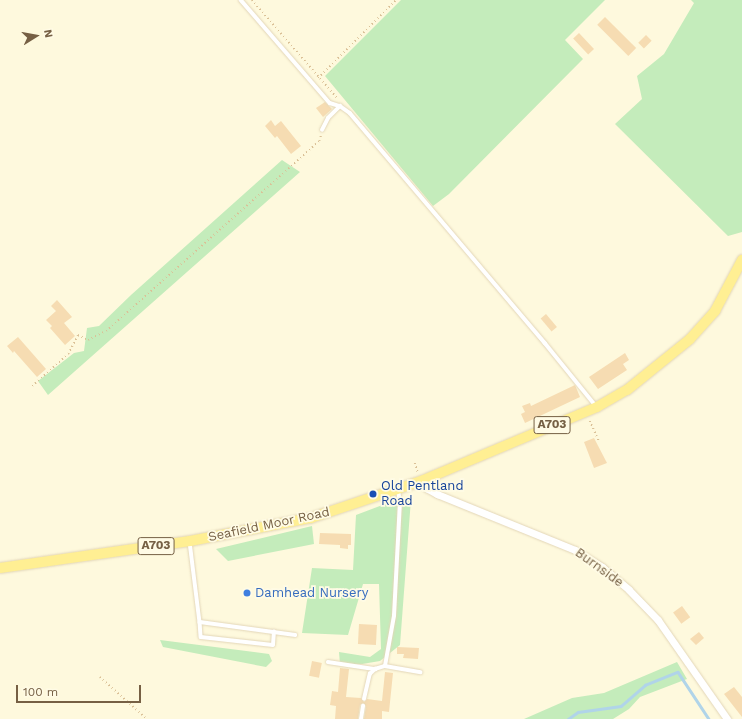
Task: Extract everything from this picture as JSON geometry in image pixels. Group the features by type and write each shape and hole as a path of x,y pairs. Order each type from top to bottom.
{"main road":[{"name":"Seafield Moor Road","path":"0,568 190,541 311,518 421,481 597,407 626,390 690,339 715,310 742,260"}],"street":[{"name":"Burnside","path":"421,481 426,488 437,494 575,550 602,567 629,590 658,620 727,719"}],"lane":[{"path":"241,0 330,103 340,106 350,113 545,343 597,407"},
{"path":"322,130 328,118 340,106"},
{"path":"385,666 394,616 400,502 398,490"},
{"path":"190,541 201,638 273,645 274,632"},
{"path":"200,622 295,635"},
{"path":"328,662 375,669 385,666 420,672"},
{"path":"364,699 370,674 375,669"},
{"path":"362,719 363,706"}],"path":[{"path":"252,0 318,78 336,95 340,106"},
{"path":"318,78 396,0"},
{"path":"32,386 68,354 78,335 88,340 106,331 319,141 322,130"},
{"path":"586,411 600,441"},
{"path":"100,677 147,719"}],"green space":[{"path":"401,0 605,0 565,40 583,59 449,194 433,206 325,76"},
{"path":"691,0 742,0 742,232 728,236 615,124 642,99 637,76 664,54 694,3"},
{"path":"282,160 300,172 48,395 38,381 74,353 84,351 87,328 99,326 131,295"},
{"path":"411,499 400,645 380,661 362,664 340,664 339,652 370,657 381,649 379,584 363,584 348,635 302,633 312,568 353,570 356,515 393,501"},
{"path":"312,526 314,544 228,561 216,549"},
{"path":"160,640 269,654 272,661 266,667 163,647"},
{"path":"677,662 687,679 640,697 629,709 613,719 524,719 572,698 604,693"}],"building":[{"path":"605,17 636,48 628,56 597,25"},
{"path":"579,33 594,49 588,55 573,38"},
{"path":"646,35 652,41 644,48 638,43"},
{"path":"325,102 332,109 323,117 316,108"},
{"path":"271,120 275,126 281,121 301,146 291,154 277,136 275,138 265,126"},
{"path":"57,300 72,317 64,323 75,336 65,345 50,328 52,326 46,320 56,311 51,306"},
{"path":"546,314 557,327 552,332 541,318"},
{"path":"18,337 46,369 37,377 14,351 13,353 7,346"},
{"path":"625,353 629,360 623,364 627,370 598,389 589,377"},
{"path":"575,385 580,397 525,423 521,414 525,412 522,406 530,403 531,406"},
{"path":"594,438 607,463 594,468 584,442"},
{"path":"320,533 351,534 351,545 348,545 348,549 340,548 340,545 319,544"},
{"path":"682,606 690,617 681,624 673,612"},
{"path":"359,624 377,625 376,645 358,644"},
{"path":"699,632 704,638 696,645 690,639"},
{"path":"397,647 419,648 418,659 403,658 404,654 397,654"},
{"path":"312,661 322,663 319,678 309,676"},
{"path":"340,668 349,669 346,697 361,698 364,702 367,699 382,701 385,672 393,673 389,712 382,711 382,719 364,719 366,706 363,703 360,705 358,719 335,719 336,706 330,705 332,691 338,692"},
{"path":"734,687 742,697 742,717 724,694"}],"waterway":[{"path":"568,719 578,712 621,706 645,685 678,672 709,719"}],"place":[{"name":"Old Pentland Road","path":"373,494"},
{"name":"Damhead Nursery","path":"247,593"}]}
